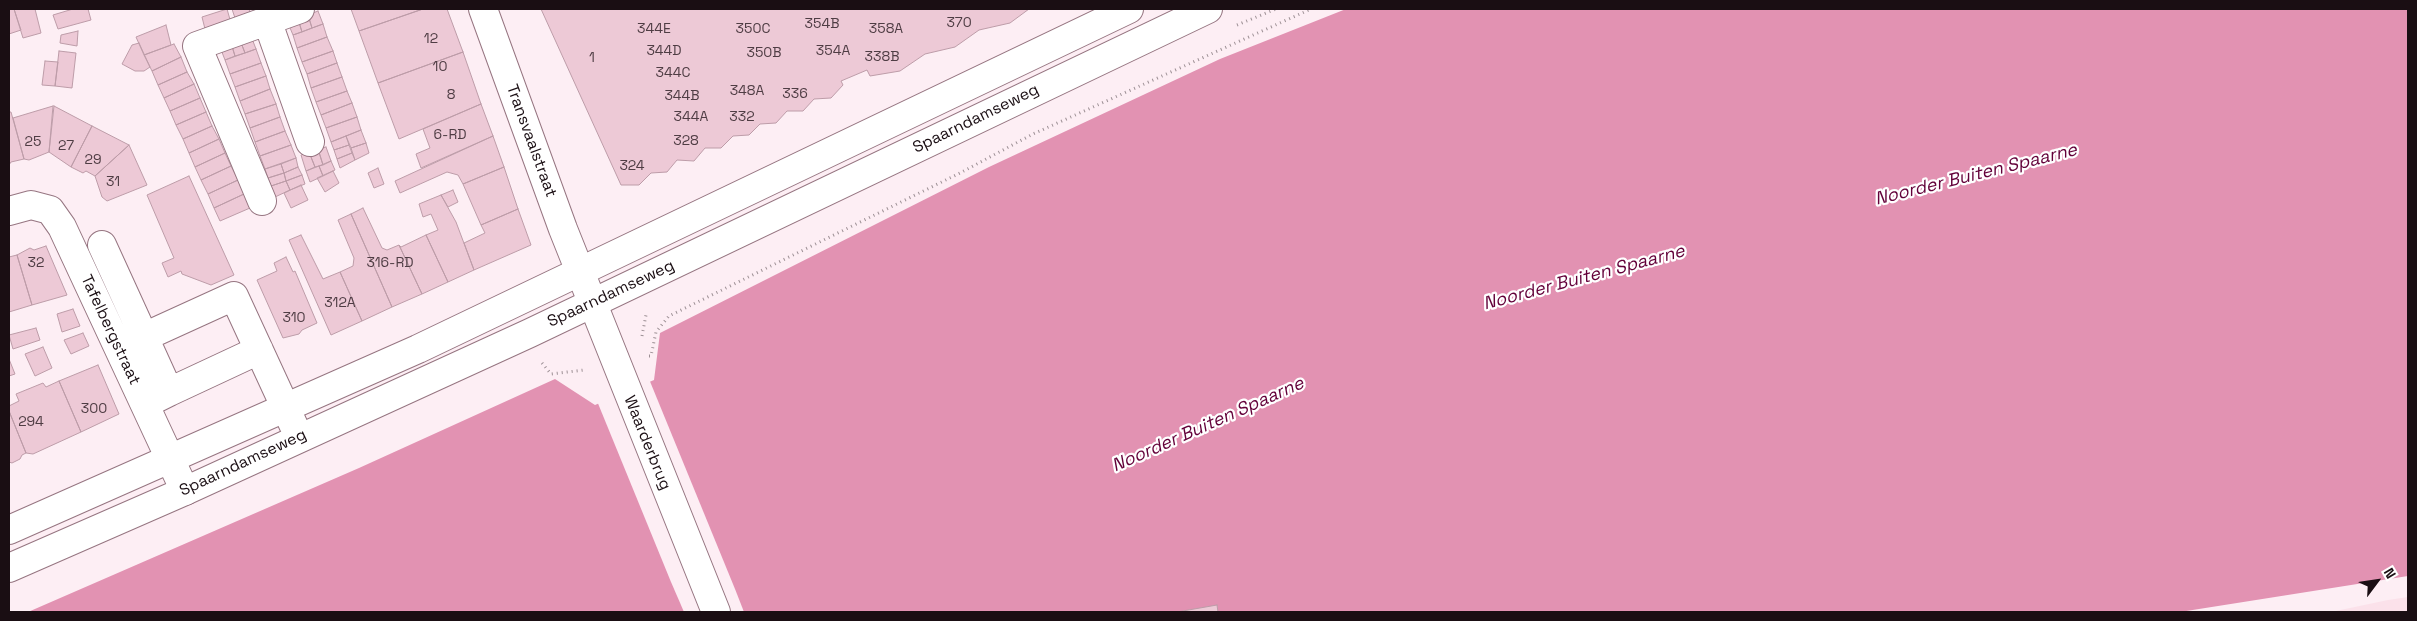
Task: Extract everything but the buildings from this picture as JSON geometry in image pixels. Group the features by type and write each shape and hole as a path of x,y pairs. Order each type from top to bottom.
{"main road":[{"path":"262,201 197,46 300,9"},
{"name":"Transvaalstraat","path":"484,9 580,272"},
{"name":"Spaarndamseweg","path":"9,530 418,350 1129,9"},
{"name":"Spaarndamseweg","path":"9,568 185,491 592,303 1208,9"},
{"path":"267,20 310,142"},
{"name":"Tafelbergstraat","path":"9,211 31,205 50,210 62,227 157,398 171,458 185,491"},
{"path":"102,246 144,337 157,398 259,350"},
{"name":"Waarderbrug","path":"580,272 625,389 716,612"},
{"path":"144,337 234,296 300,437"}],"path":[{"path":"651,356 656,332 669,316 960,173 1034,134 1311,9"}],"shaded area":[{"path":"2408,597 2408,612 2331,612 2388,600"}],"water":[{"name":"Noorder Buiten Spaarne","path":"1346,9 2408,9 2408,576 2180,612 28,612 359,468 555,379 595,405 654,380 660,333 989,167 1220,59"}],"pier":[{"path":"649,379 744,612 684,612 597,401"}]}
